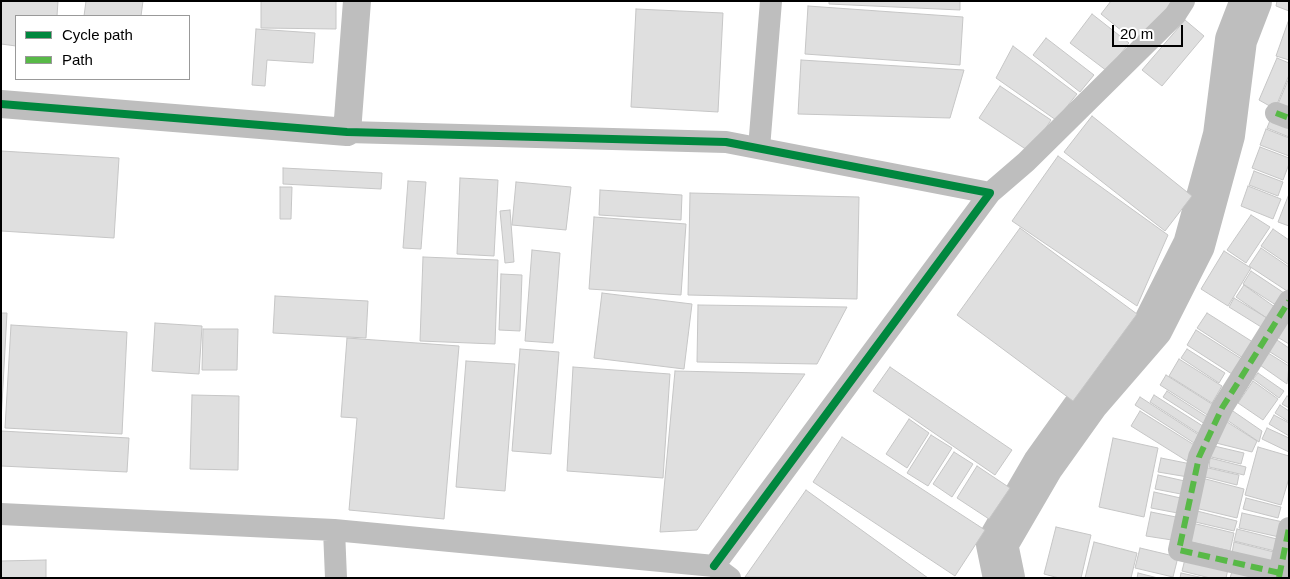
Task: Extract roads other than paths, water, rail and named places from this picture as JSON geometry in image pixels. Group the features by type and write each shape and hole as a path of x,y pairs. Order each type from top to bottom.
{"street":[{"path":"347,132 357,1"},
{"path":"759,148 771,1"},
{"path":"1,514 334,530 687,571 722,572 990,193 1033,156 1174,15 1184,1"},
{"path":"1,104 347,132 726,142 990,193"},
{"path":"1289,301 1222,408 1199,457 1179,550 1279,575 1289,528"},
{"path":"334,530 336,578"}],"waterway":[{"path":"1004,578 997,544 1043,465 1088,402 1152,328 1194,245 1224,135 1236,40 1251,1"}]}
